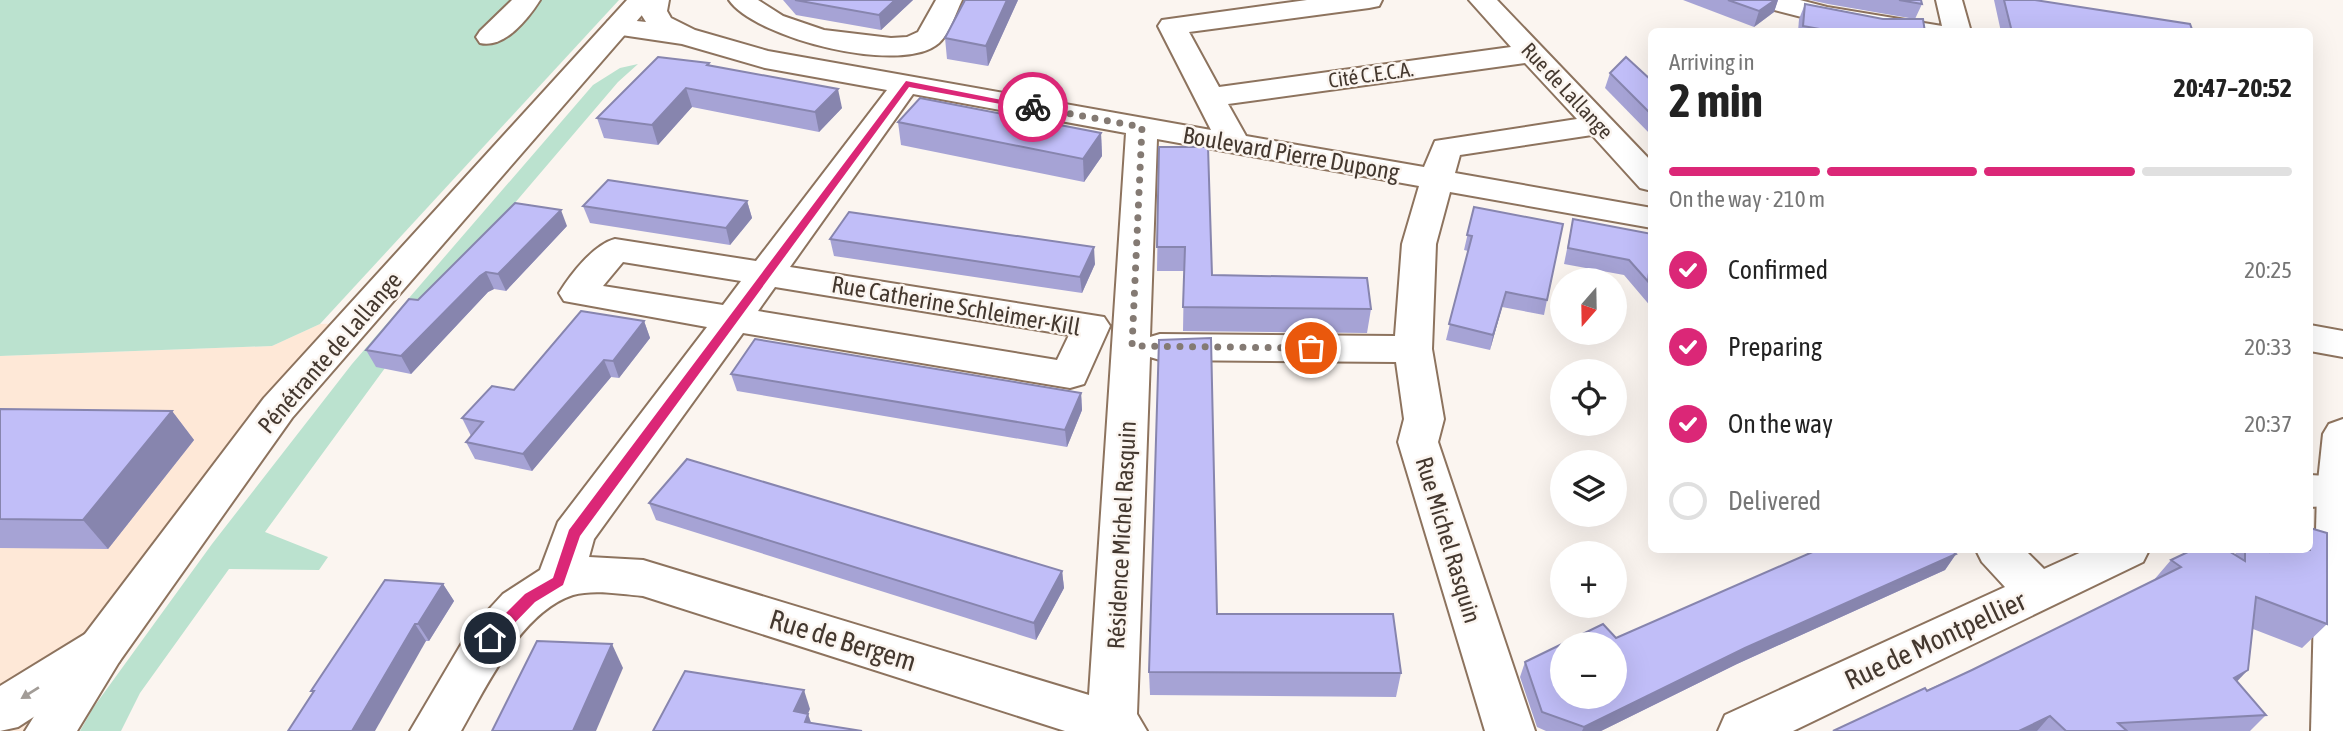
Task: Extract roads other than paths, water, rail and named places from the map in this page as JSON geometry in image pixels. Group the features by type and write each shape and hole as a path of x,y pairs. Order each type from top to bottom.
{"street":[{"path":"490,37 527,0"},
{"name":"Pénétrante de Lallange","path":"50,731 102,648 278,408 642,0"},
{"name":"Boulevard Pierre Dupong","path":"656,0 653,11 660,23 685,36 765,59"},
{"path":"742,0 747,6 777,24 824,37 879,46 911,45 929,37 948,0"},
{"path":"1234,143 1172,26 1369,0"},
{"name":"Rue de Lallange","path":"1482,0 1648,177"},
{"path":"1769,0 1825,15 1907,28"},
{"path":"1949,0 1956,28"},
{"name":"Boulevard Pierre Dupong","path":"609,37 685,36"},
{"name":"Boulevard Pierre Dupong","path":"609,37 765,59 1648,217"},
{"name":"Cité C.E.C.A.","path":"1211,97 1532,53"},
{"path":"559,581 574,534 906,84"},
{"name":"Rue Michel Rasquin","path":"1510,731 1418,442 1424,419 1413,349 1419,244 1446,148 1599,125"},
{"name":"Résidence Michel Rasquin","path":"1117,728 1142,127"},
{"name":"Rue Catherine Schleimer-Kill","path":"615,250 1091,326 1070,374 731,318 577,293 615,250"},
{"path":"2313,339 2343,344"},
{"path":"1132,346 1413,349"},
{"path":"2336,731 2330,493 2343,434"},
{"path":"2001,553 2037,591"},
{"name":"Rue de Montpellier","path":"1743,731 2120,553"},
{"name":"Rue de Bergem","path":"435,731 490,638 530,598 559,581 593,574 643,578 1046,718 1117,728"},
{"path":"0,712 102,648"}]}
